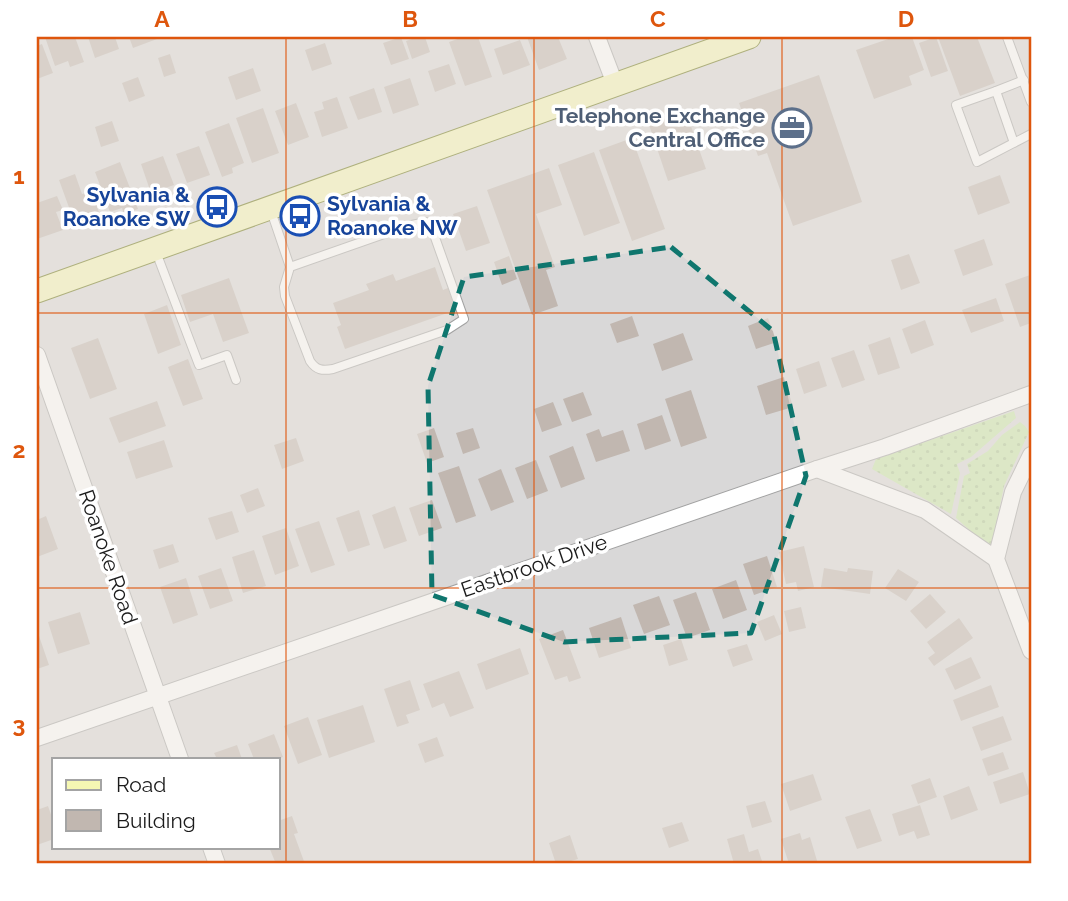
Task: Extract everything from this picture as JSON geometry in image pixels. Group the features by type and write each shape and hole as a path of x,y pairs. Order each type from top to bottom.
{"main road":[{"path":"37,291 749,37"}],"street":[{"path":"597,37 615,84"},
{"name":"Roanoke Road","path":"37,355 180,758"},
{"name":"Eastbrook Drive","path":"37,738 885,447 1031,394"},
{"path":"996,559 1013,492 1031,455"},
{"path":"817,469 925,510 996,559 1031,651"}],"lane":[{"path":"1007,37 1031,102"},
{"path":"1024,80 956,105 976,162 1031,134"},
{"path":"996,91 1014,143"},
{"path":"270,208 290,267 284,287 285,296 314,368 322,371 333,369 447,330 464,319 432,229 426,222 407,226 290,267"},
{"path":"155,249 199,365 227,355 236,380"}],"highlighted area":[{"path":"671,247 773,331 806,476 751,633 564,642 432,595 428,386 464,277"}],"shaded area":[{"path":"37,37 1031,37 1031,864 37,864"}],"green space":[{"path":"1014,411 1016,418 971,457 957,464 960,473 951,514 872,469 876,459"},
{"path":"1020,422 1029,432 1004,486 992,544 984,543 956,518 964,476 970,473 967,464 988,451 1002,435"}],"building":[{"path":"45,37 75,37 84,62 70,67 68,61 55,66"},
{"path":"88,37 115,37 119,49 95,58"},
{"path":"129,37 156,37 157,39 133,48"},
{"path":"401,37 409,59 391,65 383,43"},
{"path":"425,37 430,52 412,59 406,41"},
{"path":"463,37 478,37 492,77 465,86 449,42"},
{"path":"527,37 558,37 567,59 539,70"},
{"path":"894,37 912,37 924,70 909,76 912,85 874,99 856,50"},
{"path":"936,37 948,71 931,77 919,43"},
{"path":"938,37 977,37 995,83 960,96"},
{"path":"520,40 530,65 503,75 494,49"},
{"path":"325,43 332,64 312,71 305,50"},
{"path":"42,44 53,73 37,79 37,46"},
{"path":"170,54 176,73 164,77 158,58"},
{"path":"449,64 456,84 435,92 428,71"},
{"path":"253,68 261,91 236,100 228,77"},
{"name":"Telephone Exchange Central Office","path":"819,75 862,202 793,226 767,153 758,156 739,103"},
{"path":"138,77 145,96 129,102 122,83"},
{"path":"410,78 419,105 393,114 384,87"},
{"path":"374,88 382,112 358,120 349,97"},
{"path":"337,97 348,128 322,137 314,112 324,109 322,102"},
{"path":"296,103 309,137 288,145 275,111"},
{"path":"263,108 279,153 252,163 236,118"},
{"path":"685,109 706,169 668,181 648,122"},
{"path":"112,121 119,141 101,147 95,127"},
{"path":"229,123 244,163 232,168 233,173 222,177 205,132"},
{"path":"632,138 665,229 632,241 599,150"},
{"path":"199,146 210,175 187,183 176,154"},
{"path":"594,152 620,223 584,236 558,165"},
{"path":"163,156 174,185 151,193 141,164"},
{"path":"120,162 138,209 124,214 122,208 110,212 95,172"},
{"path":"549,168 562,205 536,214 555,267 546,270 558,306 532,315 487,190"},
{"path":"75,174 82,194 91,191 100,215 75,224 59,180"},
{"path":"1000,175 1010,203 978,215 968,187"},
{"path":"57,196 63,210 56,212 63,230 37,239 37,203"},
{"path":"477,206 490,243 466,251 453,214"},
{"path":"984,239 993,265 963,276 954,250"},
{"path":"909,254 920,283 901,290 891,260"},
{"path":"509,256 517,279 502,285 494,262"},
{"path":"435,267 443,290 448,288 456,310 345,349 337,327 341,325 333,303 369,290 366,284 393,274 396,281"},
{"path":"1030,275 1031,323 1020,327 1005,284"},
{"path":"229,278 249,333 223,342 213,314 190,322 181,295"},
{"path":"996,298 1004,321 971,333 962,310"},
{"path":"167,305 181,345 158,354 144,314"},
{"path":"632,316 639,336 617,343 610,324"},
{"path":"768,318 777,342 756,349 748,326"},
{"path":"925,320 934,345 911,354 902,329"},
{"path":"683,333 693,360 662,371 653,344"},
{"path":"890,337 900,368 878,375 868,345"},
{"path":"98,338 117,389 90,399 71,348"},
{"path":"854,350 865,380 842,388 831,358"},
{"path":"188,359 203,399 183,406 168,367"},
{"path":"819,361 827,386 804,394 796,369"},
{"path":"784,377 793,407 766,415 757,386"},
{"path":"691,390 707,438 681,447 665,399"},
{"path":"583,392 592,415 572,422 563,399"},
{"path":"157,401 166,426 119,443 109,418"},
{"path":"553,402 562,425 542,432 534,409"},
{"path":"662,415 671,441 645,450 637,424"},
{"path":"434,428 444,457 427,463 417,434"},
{"path":"473,428 480,448 463,454 456,433"},
{"path":"599,429 602,437 623,430 630,451 596,462 586,434"},
{"path":"296,438 304,461 282,469 274,445"},
{"path":"164,440 173,467 136,479 127,452"},
{"path":"573,446 585,479 561,488 549,456"},
{"path":"536,460 548,491 527,499 515,468"},
{"path":"459,466 476,516 456,523 438,473"},
{"path":"501,469 514,502 491,511 478,479"},
{"path":"258,488 265,506 247,513 240,495"},
{"path":"432,500 442,528 419,536 409,508"},
{"path":"395,506 407,541 384,549 372,515"},
{"path":"359,510 370,545 348,552 336,518"},
{"path":"232,511 239,532 216,540 208,518"},
{"path":"46,516 58,549 37,557 37,520"},
{"path":"319,521 335,565 311,573 295,529"},
{"path":"286,528 299,566 275,575 262,536"},
{"path":"173,544 179,562 159,569 153,550"},
{"path":"804,546 814,587 798,591 796,582 786,584 779,552"},
{"path":"254,550 266,586 243,593 232,557"},
{"path":"767,556 777,587 754,595 743,564"},
{"path":"221,568 233,601 210,609 198,576"},
{"path":"824,568 847,572 848,568 873,571 870,594 821,587"},
{"path":"898,569 919,582 906,601 885,588"},
{"path":"186,578 198,615 173,624 160,587"},
{"path":"736,580 747,610 723,619 712,589"},
{"path":"696,592 710,630 687,638 673,600"},
{"path":"930,594 946,612 926,629 910,611"},
{"path":"659,596 670,625 644,634 633,605"},
{"path":"801,607 806,628 789,632 784,611"},
{"path":"80,612 90,644 58,654 48,622"},
{"path":"774,615 782,634 765,641 757,622"},
{"path":"621,617 631,648 599,658 589,628"},
{"path":"959,618 973,638 934,666 928,658 935,653 927,642"},
{"path":"37,630 49,665 37,669"},
{"path":"563,630 581,678 569,682 567,676 555,680 539,639"},
{"path":"681,639 688,660 669,666 663,645"},
{"path":"747,644 753,660 733,667 727,650"},
{"path":"520,648 529,674 486,690 477,664"},
{"path":"971,657 981,678 955,690 945,669"},
{"path":"459,671 474,708 450,717 444,703 432,708 423,684"},
{"path":"410,680 420,710 406,715 409,723 397,727 384,689"},
{"path":"991,685 999,707 961,721 953,700"},
{"path":"363,705 375,742 329,758 317,720"},
{"path":"1003,716 1012,740 981,751 972,727"},
{"path":"308,717 322,755 298,764 284,726"},
{"path":"274,734 283,757 254,758 248,744"},
{"path":"437,737 444,756 425,763 418,744"},
{"path":"237,745 242,758 216,758 214,753"},
{"path":"1003,752 1009,769 988,776 982,759"},
{"path":"1023,772 1030,794 1000,804 993,782"},
{"path":"813,774 822,800 790,811 781,784"},
{"path":"930,778 937,797 918,804 911,785"},
{"path":"969,786 978,810 951,820 943,796"},
{"path":"765,801 772,822 752,828 746,806"},
{"path":"920,805 930,835 917,839 914,831 899,836 892,814"},
{"path":"48,806 52,817 52,840 37,845 37,810"},
{"path":"870,809 882,841 857,849 845,817"},
{"path":"292,816 298,833 294,834 305,864 276,864 269,848 280,848 280,820"},
{"path":"682,822 689,841 669,848 662,828"},
{"path":"800,833 802,840 810,837 818,864 789,864 781,839"},
{"path":"744,834 749,852 758,849 763,864 734,864 727,839"},
{"path":"570,835 578,859 556,864 549,843"}],"place":[{"name":"Telephone Exchange Central Office","path":"792,128"},
{"name":"Sylvania & Roanoke SW","path":"217,207"},
{"name":"Sylvania & Roanoke NW","path":"300,216"}]}
